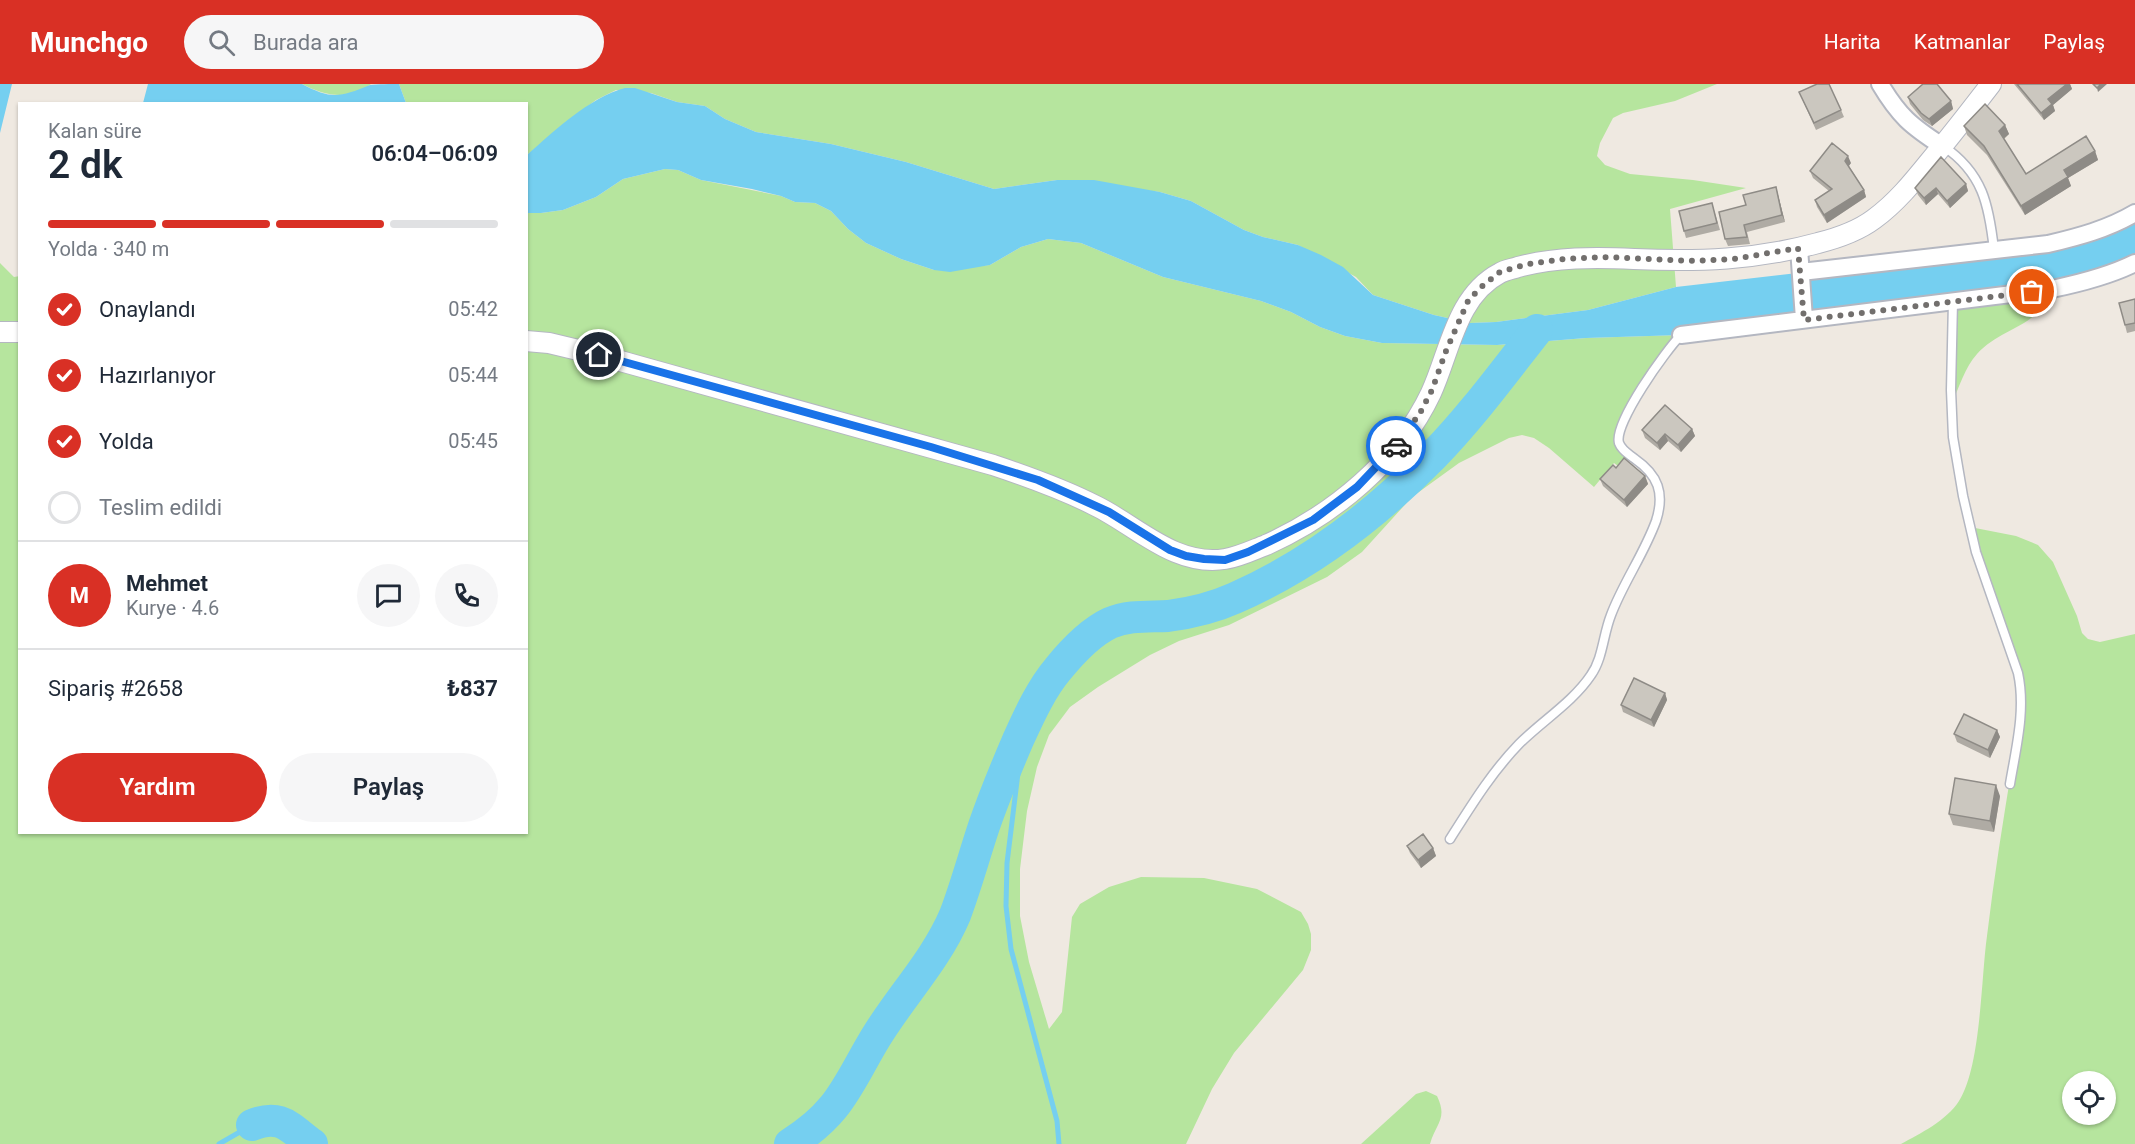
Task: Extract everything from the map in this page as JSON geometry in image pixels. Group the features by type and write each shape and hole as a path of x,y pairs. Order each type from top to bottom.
{"street":[{"path":"1880,84 1902,117 1914,129 1942,146"},
{"path":"528,341 549,343 599,355 993,465 1072,494 1109,512 1170,550 1186,556 1225,560 1276,540 1313,520 1357,487 1383,462 1420,413 1432,390 1468,301 1500,272 1528,264 1565,259 1602,257 1695,261 1734,259 1798,248 1855,231 1871,222 1898,199 1992,84"},
{"path":"1801,278 2048,244 2079,237 2135,213"},
{"path":"1798,248 1804,314"},
{"path":"1681,335 1804,314 1953,301 2052,289 2120,271 2135,263"},
{"path":"0,332 18,332"}],"lane":[{"path":"1942,146 1964,163 1985,196 1994,250"},
{"path":"1953,301 1951,390 1953,437 1963,496 1976,552 2018,673 2021,689 2021,711 2010,784"},
{"path":"1450,839 1496,769 1584,684 1596,666 1610,617 1644,548 1660,507 1659,491 1653,474 1621,446 1619,430 1643,386 1681,335"}],"green space":[{"path":"302,84 371,84 354,93 337,95"},
{"path":"399,84 1717,84 1675,101 1623,113 1613,118 1600,143 1597,156 1605,165 1630,174 1746,188 1670,209 1676,287 1588,310 1496,322 1470,323 1434,315 1373,295 1356,277 1298,245 1244,230 1191,201 1160,192 1057,180 994,189 906,162 831,144 756,132 725,119 705,106 677,102 651,93 616,90 596,100 528,154 528,102 406,102"},
{"path":"665,169 678,170 701,180 781,196 795,202 815,203 831,211 848,229 866,243 901,259 934,270 990,265 1021,247 1048,239 1081,243 1163,277 1261,301 1345,336 1382,343 1497,345 1586,338 1681,335 1643,386 1618,435 1628,454 1618,466 1614,463 1594,487 1534,438 1522,435 1509,438 1459,463 1412,497 1362,552 1327,577 1229,625 1179,641 1150,655 1070,707 1049,735 1037,767 1027,811 1020,869 1020,916 1029,962 1049,1029 1062,1012 1072,917 1080,904 1109,887 1141,877 1204,878 1257,889 1301,912 1308,924 1311,934 1311,950 1303,970 1234,1053 1212,1089 1186,1144 0,1144 0,263 14,277 18,276 18,834 528,834 528,213 563,210 596,197 623,179"},
{"path":"2052,289 2046,302 2029,320 1997,338 1977,354 1966,371 1952,403 1953,301"},
{"path":"1970,527 2016,536 2038,545 2053,562 2082,633 2088,639 2100,642 2135,634 2135,1144 1901,1144 1933,1126 1954,1108 1966,1086 1972,1067 1994,879 2021,711 2021,689"},
{"path":"1426,1091 1437,1096 1441,1110 1440,1121 1430,1144 1361,1144 1416,1094"}],"water":[{"path":"0,84 12,84 0,133"},
{"path":"148,84 302,84 321,93 336,95 370,85 399,84 406,102 143,102"},
{"path":"625,88 635,88 677,102 705,106 725,119 756,132 831,144 906,162 994,189 1057,180 1094,180 1160,192 1191,201 1244,230 1298,245 1321,255 1343,267 1373,295 1434,315 1470,323 1496,322 1588,310 1676,287 2048,244 2135,213 2135,263 2088,281 1681,335 1586,338 1497,345 1382,343 1345,336 1261,301 1163,277 1081,243 1048,239 1021,247 990,265 950,272 934,270 901,259 866,243 848,229 831,211 815,203 795,202 752,189 701,180 678,170 665,169 623,179 596,197 563,210 528,213 528,154 585,107"}],"building":[{"path":"1817,84 1829,84 1841,110 1814,123 1799,92"},
{"path":"1923,84 1937,84 1951,101 1929,119 1908,97"},
{"path":"2017,84 2067,84 2048,99 2052,104 2041,113"},
{"path":"1985,104 2005,125 1999,131 2026,174 2086,136 2095,151 2064,170 2068,177 2021,206 1984,146 1964,126"},
{"path":"1832,143 1848,156 1845,161 1864,190 1824,215 1815,200 1832,189 1810,171"},
{"path":"1941,157 1966,184 1947,201 1936,188 1924,198 1915,188"},
{"path":"1776,187 1782,215 1744,225 1747,237 1725,239 1719,212 1746,205 1743,195"},
{"path":"1712,203 1717,223 1684,231 1679,211"},
{"path":"2135,299 2135,323 2125,325 2119,303"},
{"path":"1665,405 1692,429 1678,445 1665,434 1657,443 1642,430"},
{"path":"1624,458 1645,476 1624,500 1600,479 1613,465 1616,468"},
{"path":"1634,678 1665,693 1651,720 1621,705"},
{"path":"1964,714 1997,730 1988,750 1954,734"},
{"path":"1955,778 1996,785 1990,821 1949,814"},
{"path":"1423,834 1433,848 1418,860 1407,846"}],"waterway":[{"path":"790,1144 821,1121 832,1109 876,1037 938,947 955,915 988,815 1018,740 1041,694 1069,656 1089,637 1117,620 1168,616 1211,607 1263,585 1316,554 1389,498 1433,456 1474,410 1537,330"},
{"path":"1030,713 1018,773 1007,863 1006,906 1011,949 1057,1121 1059,1144"},
{"path":"252,1125 271,1121 285,1124 312,1144"},
{"path":"219,1144 252,1125"}],"way so far":[{"path":"1396,446 1420,413 1432,390 1468,301 1500,272 1528,264 1602,257 1695,261 1734,259 1798,248 1804,320 2032,292"}],"route":[{"path":"599,355 931,447 1038,480 1109,512 1170,550 1204,559 1225,560 1248,552 1313,520 1357,487 1396,446"}]}
